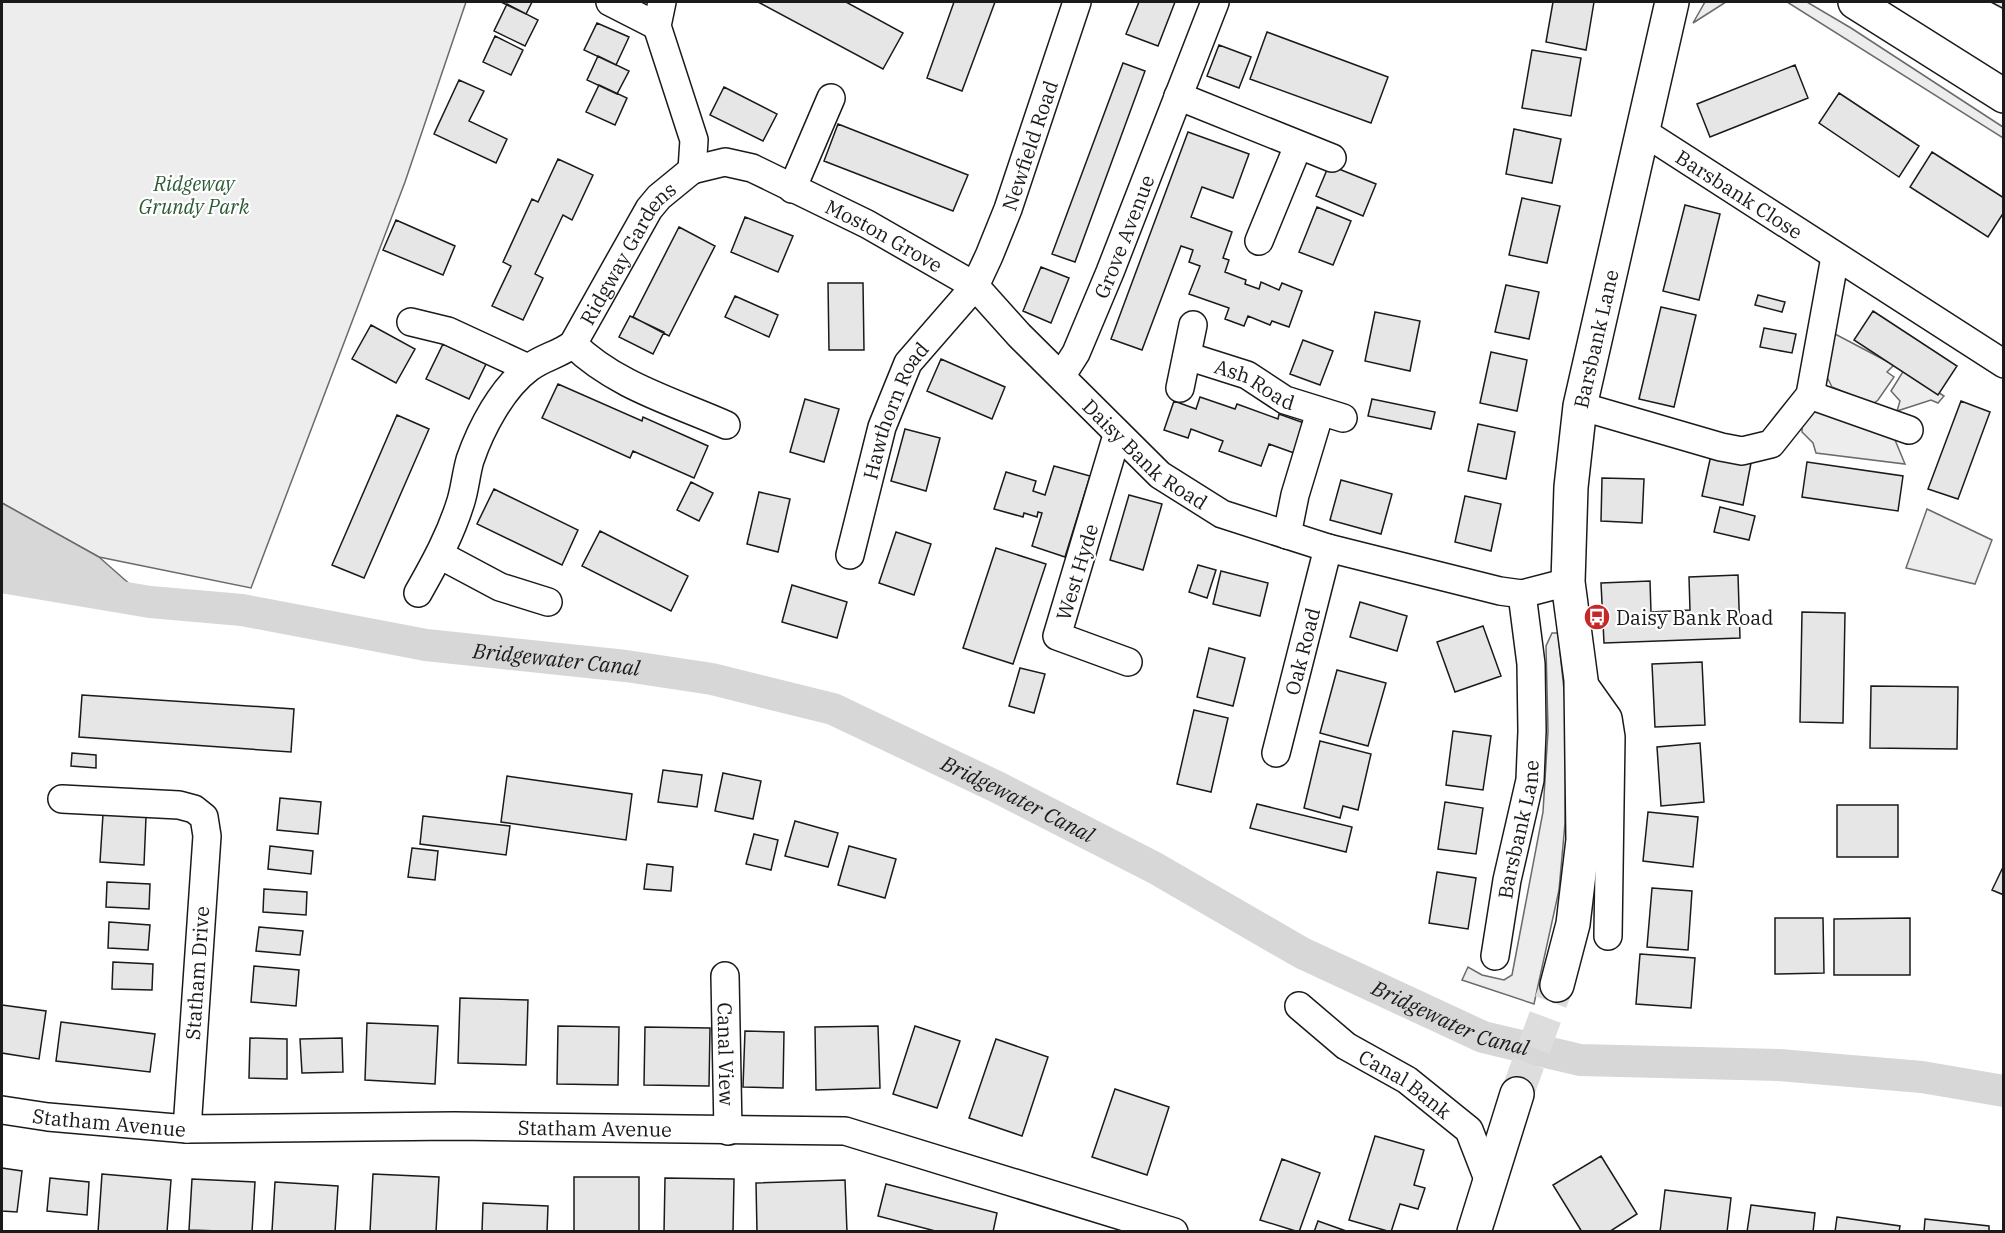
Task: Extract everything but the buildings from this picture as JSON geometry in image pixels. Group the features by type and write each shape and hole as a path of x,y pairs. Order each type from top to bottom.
{"street":[{"path":"610,2 660,14 694,140 692,170"},
{"name":"Newfield Road","path":"975,286 1008,209 1077,2"},
{"name":"Grove Avenue","path":"1062,375 1076,353 1110,272 1215,2"},
{"name":"Barsbank Lane","path":"1557,985 1573,924 1583,840 1581,680 1568,582 1571,487 1580,406 1672,2"},
{"path":"1855,2 2004,96"},
{"path":"1179,96 1332,158"},
{"path":"792,189 831,98"},
{"name":"Barsbank Close","path":"1642,130 1835,257 2004,364"},
{"path":"1259,241 1298,146"},
{"name":"Moston Grove","path":"692,170 725,162 753,168 876,229 975,286"},
{"name":"Ridgway Gardens","path":"418,593 440,555 461,501 470,461 479,438 509,388 528,368 560,354 573,344 649,209 659,197 692,170"},
{"path":"1580,406 1742,451 1771,444 1810,395 1835,257"},
{"name":"Daisy Bank Road","path":"975,286 1019,335 1062,375 1117,435 1160,475 1222,514 1328,548 1500,591 1522,594 1568,582"},
{"name":"Hawthorn Road","path":"850,555 882,427 908,363 975,286"},
{"path":"411,322 448,331 528,368"},
{"name":"Ash Road","path":"1180,388 1193,325"},
{"name":"Ridgway Gardens","path":"573,344 591,362 619,378 726,425"},
{"name":"Ash Road","path":"1187,356 1247,375 1284,400 1331,415 1295,495 1287,535"},
{"path":"1810,395 1909,430"},
{"name":"West Hyde","path":"1117,435 1057,636 1128,662"},
{"name":"Oak Road","path":"1276,753 1328,548"},
{"path":"440,555 500,587 548,602"},
{"name":"Barsbank Lane","path":"1495,956 1507,880 1530,780 1531,664 1522,594"},
{"name":"Barsbank Lane","path":"1581,680 1608,718 1611,737 1608,936"},
{"name":"Statham Drive","path":"62,799 179,805 211,816 207,836 187,1129"},
{"name":"Canal View","path":"725,976 728,1131"},
{"name":"Canal Bank","path":"1299,1006 1346,1046 1407,1080 1469,1130 1488,1179"},
{"path":"1474,1232 1488,1179 1517,1094"},
{"name":"Statham Avenue","path":"2,1110 48,1117 187,1129 454,1126 845,1131 1174,1232"}],"shaded area":[{"name":"Ridgeway Grundy Park","path":"2,2 466,2 405,182 251,588 99,557 2,503"},
{"path":"1705,2 1726,2 1693,23"},
{"path":"1787,2 1807,2 1851,28 2003,127 2003,138"},
{"path":"1835,334 1894,365 1887,372 1894,377 1873,404 1832,387 1825,373"},
{"path":"1904,370 1944,396 1938,403 1931,400 1897,411 1900,401 1891,391"},
{"path":"1814,410 1881,425 1895,440 1905,464 1816,453 1813,443 1802,432 1802,422"},
{"path":"2,503 99,557 150,602 2,577"},
{"path":"1927,509 1992,540 1975,584 1906,568"},
{"path":"1552,633 1558,633 1566,709 1565,823 1559,890 1534,1004 1462,980 1468,967 1482,975 1504,980 1512,975 1543,812 1548,731 1546,646"}],"waterway":[{"name":"Bridgewater Canal","path":"2,577 150,602 242,610 426,645 626,666 712,679 833,709 997,787 1155,868 1302,953 1483,1037 1580,1060 1779,1065 1922,1077 2004,1091"}],"tunnel":[{"path":"1517,1094 1557,985"}],"place":[{"name":"Daisy Bank Road","path":"1597,617"}]}
